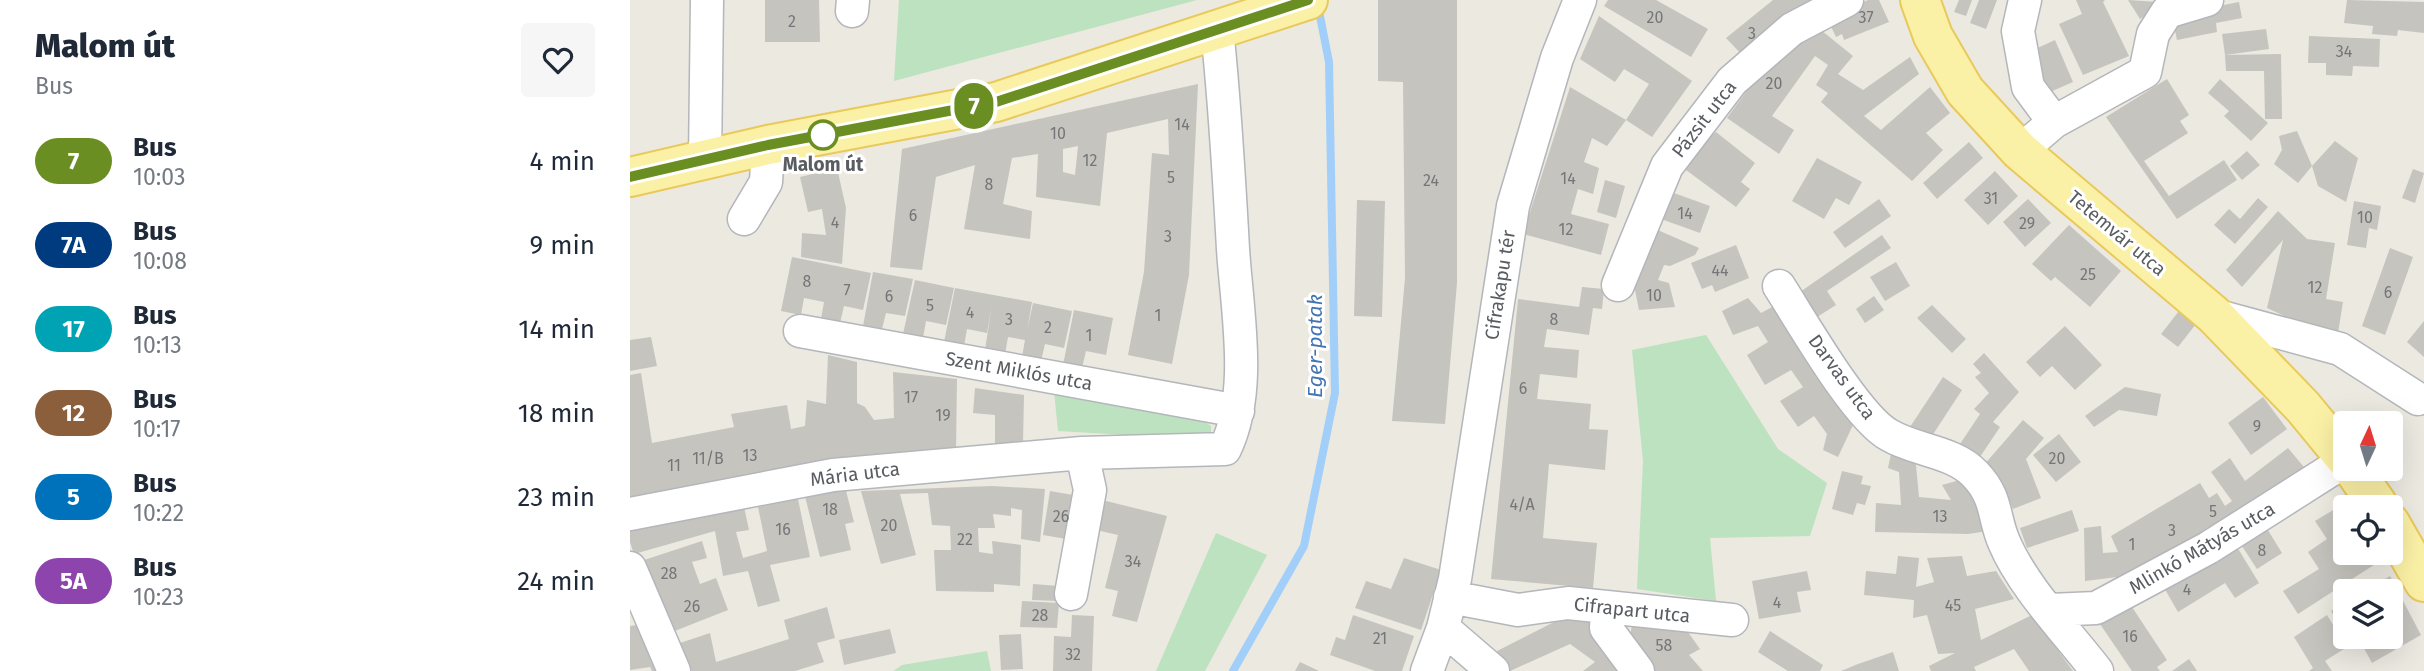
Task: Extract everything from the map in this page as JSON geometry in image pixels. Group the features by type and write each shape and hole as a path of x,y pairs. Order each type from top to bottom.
{"main road":[{"name":"Tetemvár utca","path":"1920,0 1933,36 1965,91 2020,151 2214,315 2303,407 2333,445"},
{"path":"630,177 768,145 996,102 1299,3"},
{"path":"2403,546 2424,582"}],"street":[{"path":"705,159 707,0"},
{"name":"Cifrakapu tér","path":"1427,671 1443,628 1452,588 1513,206 1557,58 1580,0"},
{"name":"Pázsit utca","path":"1618,285 1667,166 1732,81 1792,29 1847,0"},
{"path":"2025,0 2018,32 2028,87 2054,122"},
{"path":"2020,151 2054,122 2145,72 2154,34 2166,12 2207,0"},
{"path":"1217,30 1239,346 1238,411"},
{"path":"744,219 766,182 768,145"},
{"name":"Darvas utca","path":"1779,286 1834,372 1874,424 1889,435 1955,460 1975,474 1996,506 2003,541 2030,586 2097,671"},
{"name":"Tetemvár utca","path":"2214,315 2340,349 2422,402"},
{"name":"Szent Miklós utca","path":"800,331 1238,411"},
{"name":"Mária utca","path":"630,514 833,475 1083,453 1225,449 1238,411"},
{"path":"1070,594 1090,490 1083,453"},
{"name":"Mlinkó Mátyás utca","path":"2050,610 2096,608 2208,548 2333,468"},
{"path":"630,568 674,671"},
{"name":"Cifrapart utca","path":"1452,588 1518,610 1568,603 1607,610 1732,620"},
{"path":"1607,610 1606,628 1638,671"},
{"path":"1443,628 1493,671"}],"green space":[{"path":"899,0 1197,0 894,81"},
{"path":"1706,335 1778,449 1827,483 1810,536 1710,538 1716,601 1637,589 1643,461 1632,350"},
{"path":"1054,391 1204,421 1211,426 1211,440 1058,431"},
{"path":"1216,533 1267,555 1205,671 1156,671"},
{"path":"987,651 991,671 893,671 902,665"}],"building":[{"path":"765,0 819,0 820,42 765,42"},
{"path":"1378,0 1457,0 1457,283 1445,424 1392,421 1405,278 1403,82 1378,81"},
{"path":"1608,0 1656,0 1708,29 1691,57 1604,6"},
{"path":"1773,0 1822,0 1745,58 1726,38"},
{"path":"1868,0 1879,0 1889,22 1844,40 1842,34 1836,37 1827,18"},
{"path":"1959,0 1972,0 1966,16 1954,12"},
{"path":"1979,0 1997,0 1986,29 1970,23"},
{"path":"2076,0 2105,0 2103,2 2129,56 2083,75 2059,24 2082,14"},
{"path":"2128,0 2158,2 2170,0 2140,19"},
{"path":"2347,0 2424,2 2424,33 2398,30 2397,36 2372,34 2373,26 2344,23"},
{"path":"2239,2 2242,18 2216,23 2217,32 2177,40 2172,15"},
{"path":"1599,16 1692,81 1652,137 1626,120 1649,84 1624,69 1615,82 1580,59"},
{"path":"1816,26 1853,56 1838,74 1863,90 1910,57 1919,74 1864,116 1881,130 1930,87 1950,113 1926,133 1943,150 1912,181 1821,102 1828,93 1816,85 1828,65 1815,56 1772,116 1794,130 1779,154 1727,118 1777,49"},
{"path":"2266,29 2269,49 2225,55 2222,34"},
{"path":"2309,36 2380,39 2379,67 2353,66 2352,76 2326,75 2326,63 2308,63"},
{"path":"2055,40 2073,82 2050,92 2031,51"},
{"path":"2281,54 2282,119 2265,119 2264,71 2226,71 2225,55"},
{"path":"2167,79 2189,115 2180,121 2188,133 2144,161 2169,196 2224,160 2237,180 2177,219 2106,117"},
{"path":"2220,79 2268,123 2251,141 2224,116 2229,111 2208,93"},
{"path":"1198,84 1189,275 1172,364 1128,355 1144,272 1152,153 1169,155 1168,119 1107,133 1100,206 1036,197 1038,154 1012,158 1003,204 1032,211 1030,239 964,229 975,165 936,177 922,270 890,267 902,149","holes":["1078,146 1075,175 1063,172 1063,149"]},
{"path":"1570,87 1626,120 1607,146 1592,138 1584,162 1599,168 1593,194 1578,189 1571,214 1609,224 1601,255 1523,234"},
{"path":"2297,131 2312,166 2298,183 2274,164 2282,150 2279,136"},
{"path":"1716,132 1755,163 1741,182 1750,189 1736,207 1682,167 1696,148"},
{"path":"2335,141 2358,158 2346,202 2318,186 2312,166"},
{"path":"1969,142 1983,158 1937,199 1923,183"},
{"path":"2247,151 2260,165 2242,180 2230,166"},
{"path":"1817,158 1862,182 1849,205 1836,198 1824,219 1792,201"},
{"path":"837,168 846,208 842,264 801,257 802,233 826,235 822,209 808,212 800,177"},
{"path":"2413,169 2424,173 2415,203 2402,198"},
{"path":"1995,171 2018,196 1988,225 1964,200"},
{"path":"1605,180 1625,186 1616,218 1597,212"},
{"path":"1671,192 1710,206 1700,233 1661,219"},
{"path":"2258,198 2268,207 2235,244 2214,225 2229,209 2240,219"},
{"path":"1879,199 1891,216 1845,248 1833,232"},
{"path":"2028,199 2051,223 2025,247 2003,222"},
{"path":"1357,200 1385,201 1382,317 1354,316"},
{"path":"2354,201 2381,206 2377,230 2369,228 2366,248 2347,245"},
{"path":"2278,211 2307,239 2335,243 2326,299 2343,302 2338,333 2296,321 2267,308 2283,240 2242,287 2226,270"},
{"path":"2069,225 2121,271 2090,307 2055,277 2051,281 2032,264"},
{"path":"1653,228 1699,248 1695,255 1670,266 1664,265 1658,280 1669,283 1675,307 1639,310 1633,280"},
{"path":"1882,235 1891,248 1827,291 1836,305 1817,317 1800,292"},
{"path":"1736,245 1749,278 1715,292 1712,285 1702,289 1691,263"},
{"path":"2390,248 2413,257 2385,335 2362,326"},
{"path":"792,257 871,273 863,310 844,306 840,323 821,319 824,302 804,298 801,315 781,311"},
{"path":"1896,262 1910,286 1885,301 1870,277"},
{"path":"873,272 913,279 905,316 886,313 882,329 863,326"},
{"path":"915,280 954,288 946,325 926,321 923,338 903,334"},
{"path":"1582,287 1604,289 1602,309 1593,308 1589,335 1547,329 1544,347 1579,350 1577,378 1540,374 1537,399 1591,404 1589,429 1608,430 1605,470 1549,464 1543,538 1597,543 1593,588 1491,579 1518,299 1579,307"},
{"path":"955,288 1032,302 1027,331 1033,303 1072,311 1064,348 1045,344 1041,361 1022,357 1025,340 1008,337 1005,354 985,350 992,304 987,333 967,329 964,346 944,342"},
{"path":"1874,296 1884,310 1865,323 1856,309"},
{"path":"1748,298 1761,313 1774,306 1853,425 1838,457 1823,450 1827,434 1814,416 1798,427 1780,401 1803,387 1791,370 1765,385 1747,355 1768,342 1758,326 1733,335 1722,311"},
{"path":"1932,305 1966,339 1952,353 1917,318"},
{"path":"1074,310 1113,318 1106,355 1086,351 1082,368 1063,365"},
{"path":"2179,311 2196,324 2178,347 2161,334"},
{"path":"2424,321 2424,357 2407,342"},
{"path":"2065,326 2102,365 2075,390 2052,366 2040,377 2026,362"},
{"path":"651,337 657,366 630,371 630,340"},
{"path":"1984,353 2019,392 1993,422 2000,427 1976,463 1956,450 1980,414 1974,409 1989,393 1975,377 1981,373 1973,364"},
{"path":"828,355 857,362 857,403 865,407 874,420 894,418 893,372 957,379 956,451 630,502 630,375 641,373 652,443 734,427 731,414 787,405 791,429 805,426 807,400 826,404"},
{"path":"1943,377 1962,390 1928,442 1908,430"},
{"path":"2125,387 2161,394 2157,416 2119,410 2094,427 2085,416"},
{"path":"975,388 1024,395 1023,443 995,445 995,415 973,413"},
{"path":"2263,397 2287,429 2251,455 2228,423"},
{"path":"2023,420 2044,438 2026,459 2041,498 2013,509 2003,484 1983,466"},
{"path":"2059,434 2081,462 2056,482 2033,455"},
{"path":"2288,448 2309,473 2160,564 2126,576 2085,581 2084,528 2101,526 2103,553 2118,552 2111,536 2200,483 2209,498 2217,493 2225,506 2232,501 2211,472 2230,458 2245,481"},
{"path":"1892,449 1915,455 1919,497 1951,500 1942,485 1960,480 1979,494 1994,530 1968,534 1875,532 1876,503 1901,505 1899,472 1888,468"},
{"path":"1842,471 1863,476 1861,484 1871,486 1865,505 1857,503 1853,515 1832,509"},
{"path":"992,486 1045,489 1040,542 1021,539 1022,510 1011,508 1011,516 993,514 995,528 978,528 979,552 993,554 992,541 1021,545 1020,586 994,584 994,592 936,591 934,550 951,550 950,526 932,525 928,493 900,494 916,555 881,564 861,491"},
{"path":"845,487 854,522 845,524 851,550 820,557 805,496"},
{"path":"1050,491 1079,496 1072,540 1043,535"},
{"path":"798,499 810,557 770,565 780,601 758,607 748,571 723,576 715,531 634,554 630,542 630,531 743,502 749,530 736,532 743,558 767,551 758,507"},
{"path":"1098,499 1167,516 1137,622 1112,616 1118,591 1105,588 1118,535 1092,529"},
{"path":"2072,510 2079,531 2027,548 2020,528"},
{"path":"2333,510 2333,565 2374,565 2352,579 2333,579 2333,591 2298,614 2283,591 2319,569 2308,552 2327,539 2315,521"},
{"path":"2266,527 2282,553 2257,569 2240,543"},
{"path":"702,541 707,558 692,562 700,584 716,578 728,610 667,634 638,562"},
{"path":"2234,542 2259,583 2235,598 2225,583 2178,612 2163,586"},
{"path":"1898,556 1919,558 1916,587 1934,582 1927,558 1962,556 1967,576 1996,571 2014,599 1975,609 1981,640 2032,615 2073,671 2029,671 2014,649 1974,667 1976,671 1931,671 1929,666 1955,653 1938,654 1927,615 1913,618 1914,600 1864,595 1866,571 1896,574"},
{"path":"1404,558 1441,570 1421,630 1355,608 1366,581 1391,589"},
{"path":"1807,571 1811,590 1797,592 1801,612 1759,619 1752,581"},
{"path":"1033,584 1058,586 1058,601 1032,600"},
{"path":"1022,601 1059,603 1057,628 1020,627"},
{"path":"2403,601 2421,635 2403,645"},
{"path":"2130,604 2167,660 2157,667 2160,671 2132,671 2100,624"},
{"path":"827,607 835,638 817,643 824,662 795,671 692,671 677,644 710,633 716,662 789,639 784,620"},
{"path":"1072,615 1094,616 1092,671 1053,671 1054,636 1071,637"},
{"path":"1353,615 1414,636 1402,671 1375,671 1330,655 1336,637 1345,640"},
{"path":"2327,615 2333,625 2333,649 2344,649 2325,661 2332,671 2309,671 2313,668 2294,637"},
{"path":"1562,618 1594,622 1626,671 1583,671 1595,662 1570,644 1510,671 1497,651"},
{"path":"644,624 663,671 652,671 650,667 630,670 630,626"},
{"path":"1632,625 1683,625 1700,649 1689,655 1703,671 1652,671 1629,642"},
{"path":"890,629 896,653 844,665 839,640"},
{"path":"1770,631 1823,665 1820,671 1788,671 1758,652"},
{"path":"1021,634 1023,669 1001,670 999,635"},
{"path":"2364,649 2396,649 2372,663"},
{"path":"1893,652 1899,671 1841,671 1858,664"},
{"path":"2189,659 2197,671 2172,671"},
{"path":"1300,662 1319,671 1295,671"}],"waterway":[{"name":"Eger-patak","path":"1233,671 1304,546 1335,393 1329,62 1318,6"}],"bus line":[{"name":"7","path":"630,177 768,145 996,102 1308,0"}],"place":[{"name":"Malom út","path":"823,135"}]}
